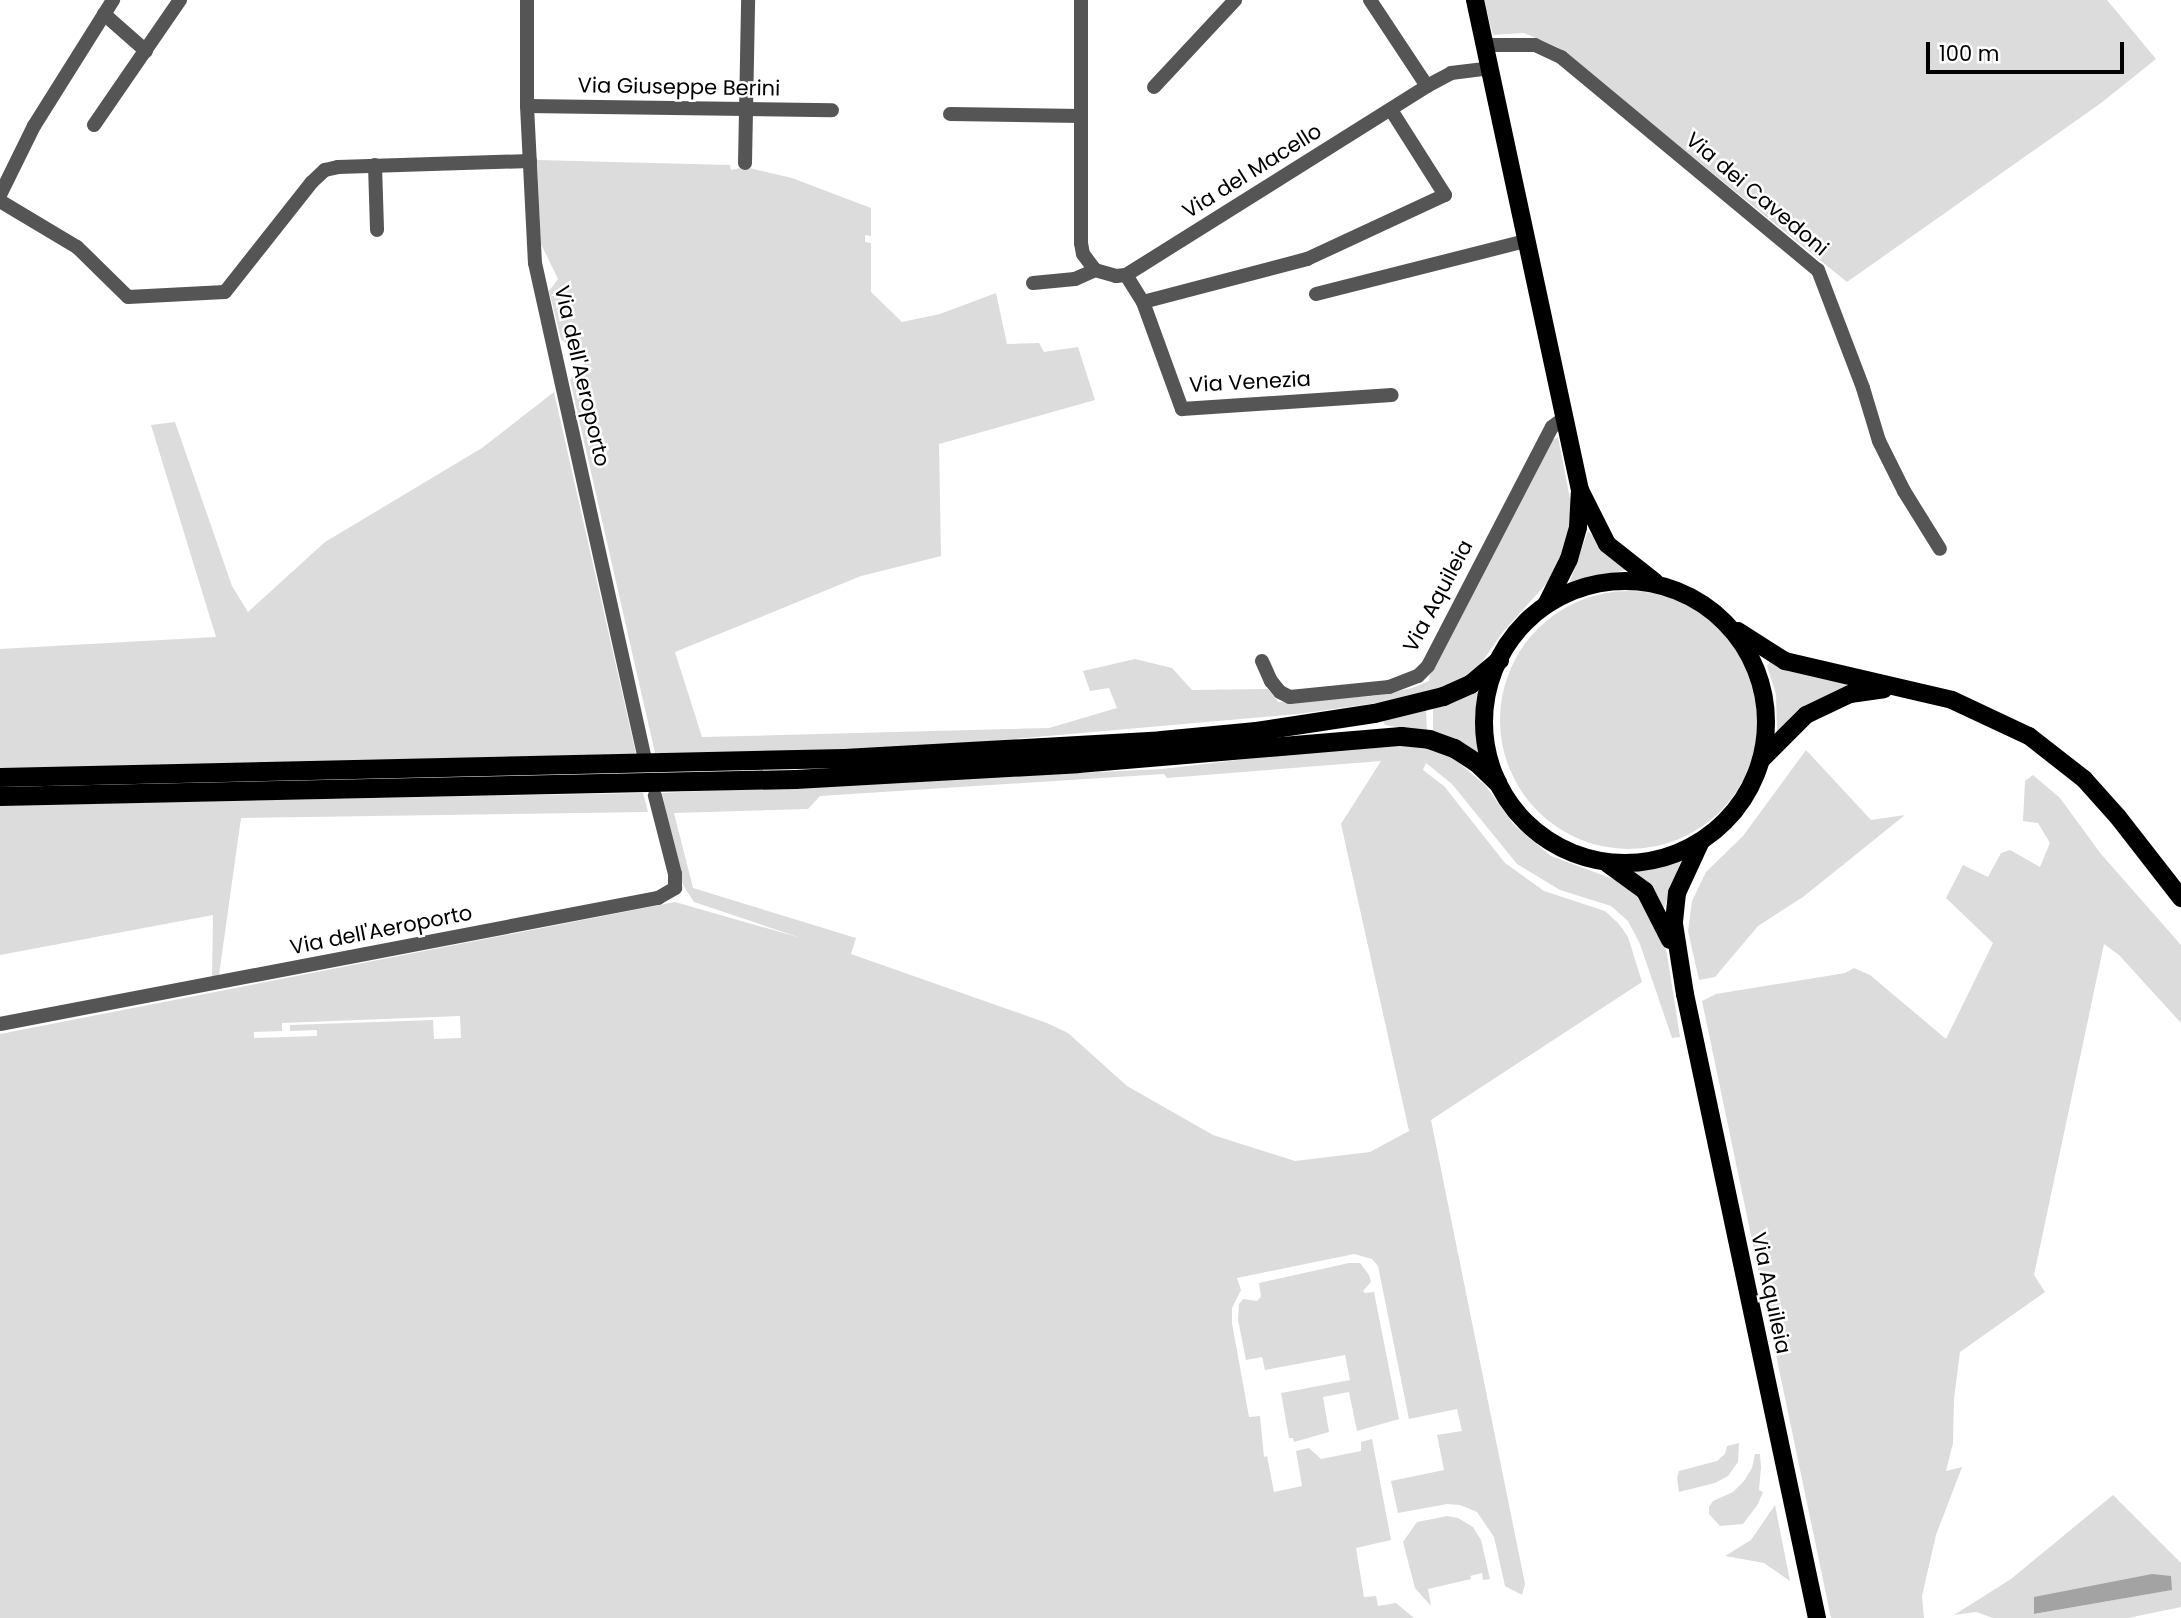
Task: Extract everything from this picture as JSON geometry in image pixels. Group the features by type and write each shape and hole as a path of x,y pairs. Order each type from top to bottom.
{"highway":[{"path":"0,777 844,758 1161,740 1256,731 1374,713 1443,696 1470,684 1499,660"},
{"path":"0,796 796,779 1078,763 1401,736 1429,739 1454,748 1477,763 1497,782"}],"main road":[{"path":"1475,0 1580,490 1608,544 1658,584"},
{"path":"1546,605 1569,559 1578,527 1580,490"},
{"path":"1901,688 1875,689 1832,701 1806,715 1761,760 1738,806 1701,841 1677,853 1645,862 1602,861 1577,855 1552,843 1529,825 1497,782 1484,728 1485,701 1499,660 1525,622 1570,591 1597,583 1622,580 1658,584 1681,592 1708,607 1726,623 1785,660 1952,699 1980,711 2046,748 2084,779 2181,898"},
{"path":"1726,623 1745,647 1757,672 1764,696 1766,716 1761,760"},
{"name":"Via Aquileia","path":"1701,841 1677,893 1674,924 1682,977 1817,1618"},
{"name":"Via Aquileia","path":"1602,861 1625,874 1645,891 1667,929 1682,977"}],"street":[{"path":"0,195 34,126 113,0"},
{"path":"94,125 180,0"},
{"name":"Via dell'Aeroporto","path":"527,0 527,106 535,262 645,755"},
{"path":"746,163 748,0"},
{"path":"1081,0 1081,243 1083,254 1095,270 1116,276 1126,275"},
{"path":"1154,87 1235,0"},
{"path":"1370,0 1427,86"},
{"path":"104,14 146,51"},
{"name":"Via dei Cavedoni","path":"1485,45 1535,45 1561,57 1818,270 1863,388 1879,440 1904,491 1940,549"},
{"name":"Via del Macello","path":"1126,275 1427,86 1451,73 1489,68"},
{"name":"Via Giuseppe Berini","path":"527,106 832,110"},
{"path":"1143,302 1307,259 1445,195 1391,110"},
{"path":"950,114 1081,116"},
{"path":"0,201 77,247 128,297 225,292 312,182 325,170 375,165 530,161"},
{"path":"375,165 377,230"},
{"path":"1316,294 1526,241"},
{"path":"1032,283 1075,279 1095,270"},
{"name":"Via Venezia","path":"1126,275 1143,302 1182,409 1392,395"},
{"name":"Via Aquileia","path":"1262,662 1270,681 1280,692 1290,697 1389,687 1418,676 1428,666 1552,427 1563,419"},
{"name":"Via dell'Aeroporto","path":"0,1024 658,898 675,888 675,874 655,796"}],"shaded area":[{"path":"1484,0 2107,0 2156,59 2101,103 1847,282 1557,47 1524,33 1493,35"},
{"path":"537,160 730,165 731,170 745,167 792,178 871,208 871,236 865,235 865,242 871,243 871,292 902,322 940,314 996,293 1007,344 1039,343 1044,352 1078,347 1095,400 939,444 941,556 861,576 675,652 702,737 1049,728 1117,708 1109,688 1090,691 1083,671 1135,659 1172,668 1192,690 1268,689 1278,702 1374,696 1412,688 1429,681 1430,672 1551,441 1558,437 1571,504 1572,526 1556,573 1502,633 1478,668 1460,682 1399,700 1298,714 957,744 790,753 655,753 570,380 585,361 561,339 549,291 558,279 541,244"},
{"path":"554,392 636,754 0,769 0,649 216,637 151,425 175,422 232,586 248,612 325,542 482,448"},
{"path":"1588,531 1626,570 1571,584 1570,581"},
{"path":"1629,591 1678,601 1700,613 1720,629 1736,649 1748,671 1758,720 1748,769 1736,791 1720,811 1700,827 1678,839 1629,849 1580,839 1558,827 1538,811 1522,791 1510,769 1500,720 1510,671 1522,649 1538,629 1558,613 1580,601"},
{"path":"1770,661 1811,676 1845,681 1848,687 1810,704 1777,733 1776,694 1767,666"},
{"path":"1480,686 1485,689 1481,721 1487,760 1433,736 1433,709 1456,702"},
{"path":"1426,708 1427,732 1385,725 1383,721"},
{"path":"1381,743 1432,749 1453,758 1485,785 1514,825 1551,856 1616,880 1640,897 1658,924 1667,954 1680,1037 1672,1038 1640,944 1628,921 1611,906 1560,890 1517,864 1452,784 1426,763 1423,770 1444,786 1505,863 1544,891 1605,911 1619,924 1628,937 1642,982 1431,1120 1525,1584 1522,1595 1505,1586 1494,1537 1477,1512 1460,1505 1447,1504 1398,1513 1391,1481 1444,1470 1437,1435 1462,1431 1457,1409 1409,1419 1378,1266 1372,1259 1354,1254 1237,1278 1241,1290 1232,1308 1232,1323 1249,1417 1260,1416 1264,1457 1267,1456 1274,1492 1302,1486 1296,1451 1309,1448 1321,1459 1361,1451 1361,1442 1372,1439 1391,1540 1356,1548 1364,1597 1376,1596 1378,1606 1396,1603 1414,1618 0,1618 0,1034 675,902 801,938 694,902 683,885 662,793 1162,769","holes":["1381,761 1341,824 1409,1131 1370,1152 1295,1161 1213,1135 1127,1086 1068,1033 1047,1023 851,954 856,938 693,888 674,813 808,809 820,796 1164,774 1167,778","460,1016 461,1038 434,1039 433,1020 290,1025 290,1031 317,1030 317,1036 254,1038 254,1032 282,1031 282,1023"]},
{"path":"1806,750 1871,820 1905,815 1803,897 1758,926 1715,977 1699,980 1688,931 1692,901 1706,872 1743,836"},
{"path":"2033,775 2060,798 2101,854 2181,945 2181,1023 2119,955 2104,944 2034,1275 2045,1292 1960,1352 1954,1399 1953,1443 1946,1471 1962,1467 1936,1535 1922,1596 1924,1618 1831,1618 1702,1001 1716,994 1845,973 1854,968 1870,975 1946,1039 1993,943 1946,898 1963,865 1988,877 2001,853 2010,850 2040,867 2050,843 2038,823 2023,821 2025,781"},
{"path":"643,793 648,812 241,818 219,975 212,978 213,915 0,955 0,805"},
{"path":"1679,859 1680,863 1664,908 1631,872"},
{"path":"1349,1263 1360,1263 1369,1275 1371,1282 1363,1291 1374,1292 1399,1419 1357,1431 1349,1392 1323,1397 1329,1432 1294,1442 1293,1438 1289,1438 1281,1393 1350,1380 1345,1355 1265,1370 1262,1357 1246,1360 1238,1320 1239,1304 1243,1299 1257,1301 1261,1297 1259,1283"},
{"path":"1739,1443 1738,1462 1728,1476 1715,1483 1679,1492 1679,1471 1717,1461 1725,1454 1727,1446"},
{"path":"1755,1454 1760,1454 1759,1490 1763,1492 1758,1504 1743,1524 1720,1526 1709,1514 1709,1507 1713,1501 1733,1492 1744,1481 1752,1468"},
{"path":"2113,1495 2181,1563 2181,1607 2128,1618 1993,1618 1976,1612 1954,1615 2011,1579","holes":["2171,1590 2035,1614 2034,1597"]},
{"path":"1775,1505 1790,1581 1764,1563 1725,1556 1751,1540"},
{"path":"1447,1516 1458,1518 1473,1527 1481,1540 1490,1579 1483,1580 1482,1573 1470,1576 1471,1579 1428,1589 1431,1606 1415,1588 1403,1542 1417,1522"},
{"path":"2152,1574 2171,1576 2172,1590 2034,1614 2034,1597"}]}
